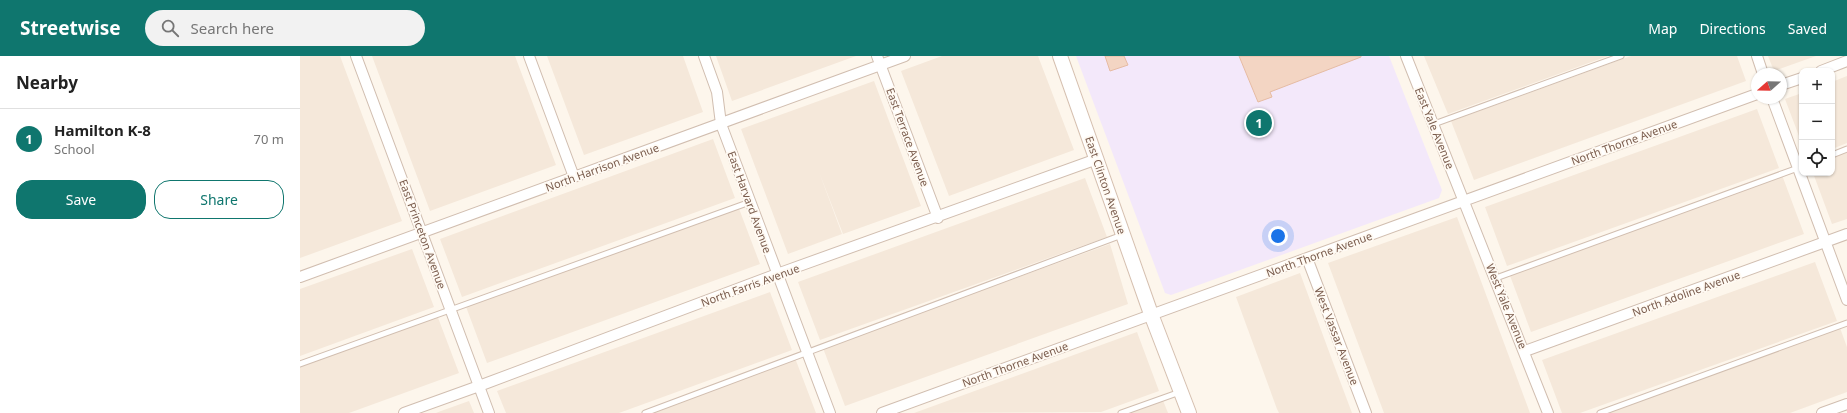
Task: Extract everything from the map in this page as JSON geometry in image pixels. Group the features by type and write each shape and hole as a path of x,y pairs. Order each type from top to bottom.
{"main road":[{"name":"East Clinton Avenue","path":"1060,56 1151,314 1189,413"}],"street":[{"name":"East Princeton Avenue","path":"356,56 489,413"},
{"path":"529,56 574,177"},
{"name":"East Harvard Avenue","path":"704,56 717,92 721,124 830,413"},
{"name":"North Harrison Avenue","path":"300,278 422,232 721,124 879,61 905,56"},
{"name":"East Yale Avenue","path":"1406,56 1465,200"},
{"path":"1757,56 1761,68"},
{"name":"East Terrace Avenue","path":"879,61 938,218"},
{"path":"1830,68 1847,62"},
{"path":"1787,83 1799,79"},
{"name":"North Thorne Avenue","path":"882,413 1751,96"},
{"path":"1774,104 1799,167"},
{"name":"North Farris Avenue","path":"404,413 777,274 938,218 1097,159"},
{"path":"1802,176 1847,300"},
{"name":"West Yale Avenue","path":"1465,200 1548,413"},
{"name":"North Adoline Avenue","path":"1524,351 1847,234"},
{"name":"West Vassar Avenue","path":"1308,258 1366,413"},
{"path":"1822,413 1847,404"}],"lane":[{"path":"1434,124 1621,56"},
{"path":"1835,154 1847,149"},
{"path":"1496,278 1799,167"},
{"path":"300,364 750,202"},
{"path":"645,413 1123,234"},
{"path":"1600,413 1847,323"},
{"path":"1121,413 1181,392"}],"shaded area":[{"path":"300,56 340,56 402,221 300,258"},
{"path":"372,56 515,56 556,165 430,211"},
{"path":"547,56 683,56 703,112 584,155"},
{"path":"716,56 856,56 732,101"},
{"path":"942,56 1038,56 1074,150 949,196 901,71"},
{"path":"1076,56 1389,56 1442,190 1439,198 1171,295 1165,293"},
{"path":"1424,56 1608,56 1448,114"},
{"path":"1631,56 1737,56 1746,81 1474,180 1451,121"},
{"path":"1768,56 1816,56 1782,68 1773,68"},
{"path":"1847,76 1847,143 1835,148 1835,104 1835,81"},
{"path":"874,81 921,206 843,234 819,172 842,234 788,254 741,129"},
{"path":"1799,94 1799,136 1787,104 1787,98"},
{"path":"1757,109 1779,168 1507,266 1485,207"},
{"path":"713,139 735,198 462,297 440,239"},
{"path":"1847,152 1847,219 1832,224 1814,176 1835,176 1835,156"},
{"path":"1782,175 1804,234 1531,332 1509,273"},
{"path":"1085,178 1107,237 820,340 798,282"},
{"path":"738,206 760,264 487,363 465,304"},
{"path":"1457,217 1530,413 1384,413 1328,263"},
{"path":"1110,244 1128,304 845,406 823,348"},
{"path":"412,249 434,307 300,356 300,289"},
{"path":"1815,262 1837,321 1580,413 1562,413 1542,360"},
{"path":"1300,273 1352,413 1279,413 1277,409 1236,297"},
{"path":"770,292 792,350 619,413 506,413 497,391"},
{"path":"437,315 459,373 349,413 300,413 300,364"},
{"path":"1840,328 1847,347 1847,392 1790,413 1604,413"},
{"path":"1137,332 1159,391 1101,412 914,413"},
{"path":"795,358 816,413 642,413"},
{"path":"1162,398 1168,413 1122,413"},
{"path":"469,401 474,413 436,413 441,411"}],"building":[{"path":"1105,56 1124,56 1128,65 1110,71"},
{"path":"1239,56 1361,57 1270,92 1272,97 1258,102"}],"place":[{"name":"Hamilton K-8","path":"1259,123"}]}
